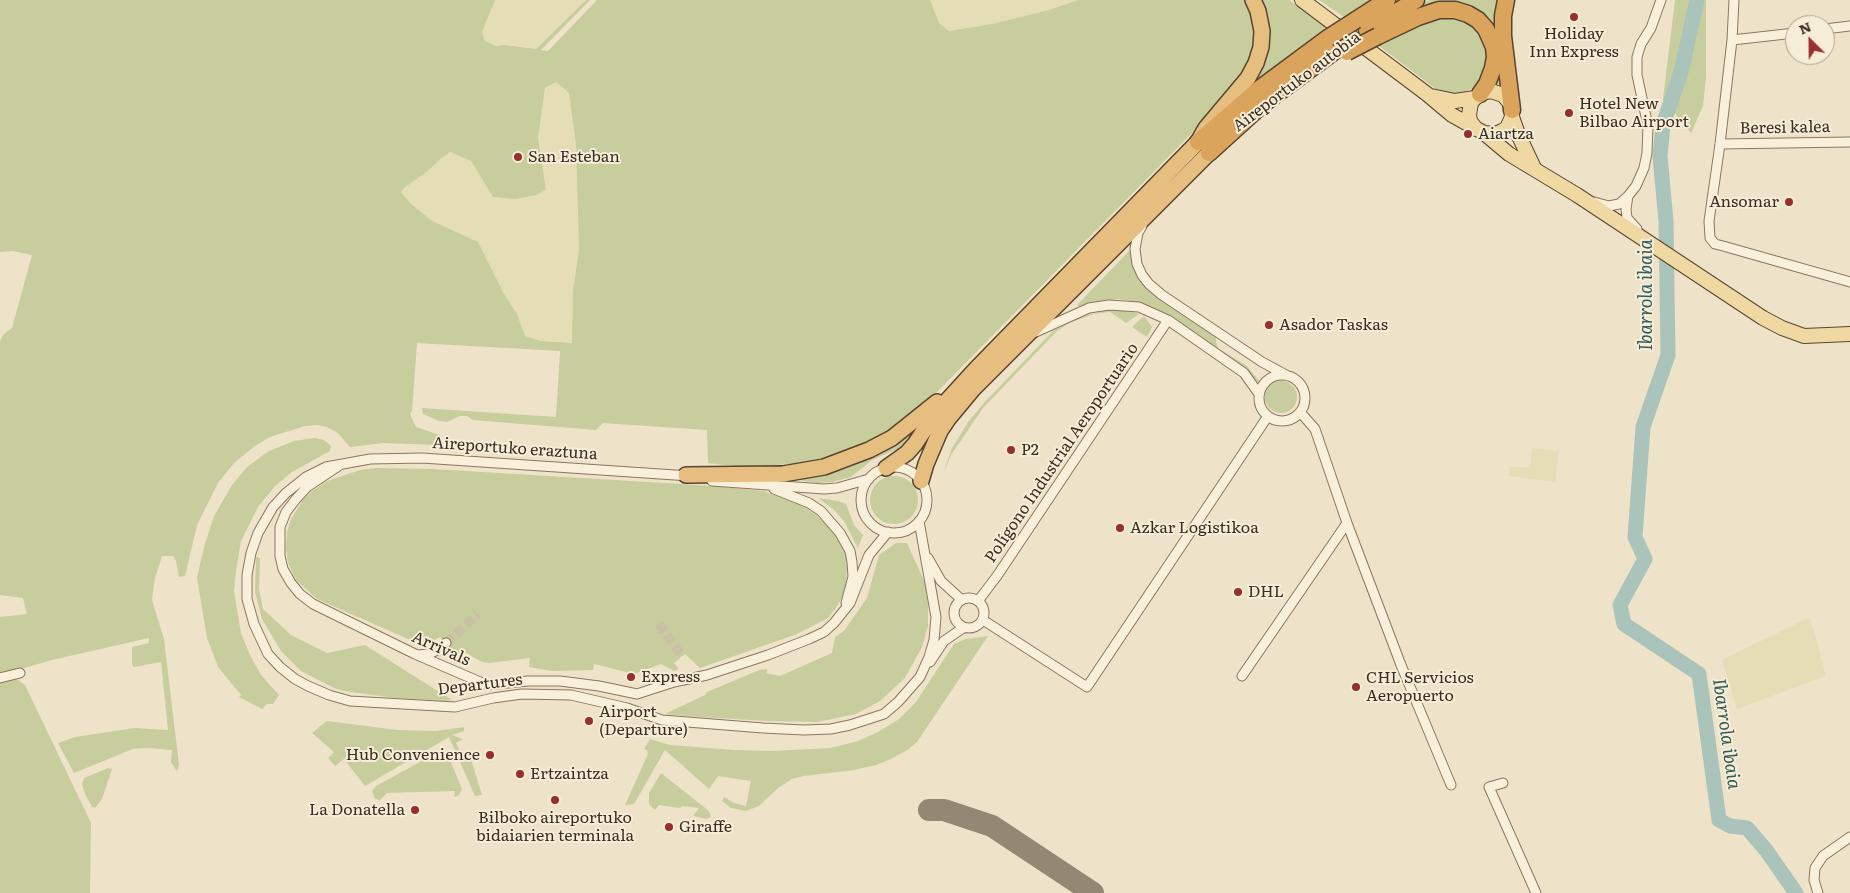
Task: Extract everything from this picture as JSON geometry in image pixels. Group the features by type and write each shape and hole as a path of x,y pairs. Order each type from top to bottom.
{"highway":[{"path":"921,481 932,447 948,419 973,389 1152,208 1203,147 1206,128 1248,78 1256,63 1261,47 1262,31 1258,11 1253,0"},
{"name":"Aireportuko autobia","path":"1367,28 1387,0"},
{"name":"Aireportuko autobia","path":"1203,147 1258,90 1416,0"},
{"path":"1506,0 1503,16 1503,36 1512,114"},
{"path":"1339,45 1367,28 1418,17 1439,10 1455,10 1468,14 1478,20 1486,29 1494,47 1495,57 1487,84 1477,96"},
{"name":"Aireportuko autobia","path":"1203,147 1339,45"},
{"path":"886,468 915,444 934,415 976,369 1203,147"},
{"path":"686,475 783,474 824,467 845,460 892,438 976,369"}],"main road":[{"path":"1302,0 1452,115 1481,132 1496,134 1502,132 1507,128 1512,114"},
{"path":"1427,94 1455,101 1491,91 1503,95 1508,99 1522,143 1535,168"},
{"path":"1477,96 1471,103 1470,121 1509,154 1577,195 1763,318 1782,328 1804,336 1850,334"}],"street":[{"path":"1577,195 1608,206 1619,204 1636,186 1644,168 1647,153 1648,126 1637,75 1637,57 1641,44 1651,28 1661,0"},
{"path":"1734,0 1732,40 1708,228 1710,238 1715,244 1850,282"},
{"path":"1835,28 1850,26"},
{"path":"1732,40 1785,33"},
{"name":"Beresi kalea","path":"1720,144 1850,142"},
{"path":"1628,196 1626,204 1627,218 1661,251"},
{"path":"1152,208 1138,233 1135,249 1137,264 1149,284 1168,299 1262,362 1288,376 1300,384 1304,391 1304,405 1295,417 1281,421 1268,416 1260,406 1259,394 1263,385 1271,378 1288,376"},
{"path":"1026,337 1089,308 1109,305 1139,307 1168,320 1244,373 1259,394"},
{"name":"Polígono Industrial Aeroportuario","path":"978,601 1168,320"},
{"path":"1300,412 1315,429 1347,523 1400,665 1451,785"},
{"path":"983,620 1086,687 1268,416"},
{"name":"Aireportuko eraztuna","path":"341,464 370,459 422,458 686,475 698,479 716,481 824,489 837,488 869,479"},
{"name":"Arrivals","path":"341,464 307,487 286,512 280,527 279,541 283,569 300,594 313,604 415,654 487,685 528,681 560,681 599,686 632,694 707,675 768,655 824,632 842,615 856,592 869,555 888,532"},
{"name":"Departures","path":"341,464 326,467 306,477 272,507 258,533 251,553 247,575 247,599 254,624 268,654 280,667 296,679 329,695 350,701 437,707 455,707 492,698 522,694 571,695 628,708 662,720 804,730 831,729 884,714 898,702 920,677"},
{"path":"894,467 909,471 921,481 927,497 927,506 919,521 905,531 888,532 873,525 863,511 862,494 869,479 880,470 894,467"},
{"path":"764,485 809,503 821,511 834,523 846,541 852,562 853,577 842,615"},
{"path":"919,521 933,591 936,617 934,640 920,677"},
{"path":"1242,676 1347,523"},
{"path":"923,547 941,581 962,600"},
{"path":"973,599 978,601 984,610 983,620 975,628 963,628 958,625 954,614 957,604 962,600 973,599"},
{"path":"920,677 944,641 963,628"},
{"path":"415,654 429,654 446,642"},
{"path":"0,678 20,673"},
{"path":"1503,782 1489,787 1536,893"},
{"path":"1818,893 1814,880 1815,868 1823,856 1850,837"}],"shaded area":[{"path":"495,0 586,0 536,49 504,45 496,46 485,41 482,32"},
{"path":"930,0 1078,0 1049,10 992,24 949,31 939,23"},
{"path":"556,82 569,93 576,145 579,250 573,291 573,343 541,341 525,336 517,314 504,294 478,242 432,221 410,203 401,192 450,152 471,161 493,197 536,195 546,190 538,138 545,88"},
{"path":"1532,448 1559,451 1555,482 1509,476 1510,466 1530,468"},
{"path":"1810,617 1826,676 1737,709 1722,660"}],"green space":[{"path":"0,0 495,0 482,32 485,41 496,46 504,45 536,49 586,0 590,0 541,50 548,51 597,0 930,0 939,23 949,31 992,24 1049,10 1078,0 1248,0 1255,16 1253,58 1242,76 1190,135 937,392 914,413 892,429 853,448 828,457 794,464 741,467 708,463 707,430 603,423 596,430 473,420 467,416 460,416 447,422 439,421 423,414 422,408 556,417 560,351 417,343 412,411 410,414 416,427 442,436 440,445 383,443 350,447 338,433 318,425 305,426 270,437 255,446 234,463 218,483 197,525 185,576 179,577 176,561 173,556 162,556 155,578 152,600 164,639 179,765 177,771 171,762 172,750 148,748 133,749 74,773 58,743 75,737 135,728 168,730 161,662 134,667 132,664 132,647 149,643 149,638 52,660 0,675 0,617 27,614 23,598 0,595 0,341 3,335 12,328 32,255 13,251 0,252","holes":["556,82 569,93 576,145 579,250 573,291 572,343 541,341 525,336 517,314 504,294 478,242 432,221 410,203 401,192 450,152 471,161 493,197 515,199 536,195 546,190 538,138 545,88"]},
{"path":"1259,0 1289,0 1326,27 1255,81 1262,67 1266,52"},
{"path":"1319,0 1373,0 1344,17"},
{"path":"1429,0 1503,0 1505,88 1493,83 1499,59 1468,8 1386,25"},
{"path":"1675,0 1706,0 1706,77 1703,106 1691,133 1663,99"},
{"path":"1444,15 1460,17 1481,33 1489,55 1482,79 1471,89 1459,93 1446,93 1437,90 1378,45 1393,35"},
{"path":"1130,250 1136,273 1151,292 1216,336 1218,348 1247,366 1259,381 1255,383 1173,318 1151,307 1137,302 1118,299 1079,307 1077,305"},
{"path":"1113,309 1124,309 1139,314 1126,323 1110,312 1094,314 1069,323 1057,331 983,408 951,455 943,474 952,448 969,421 1053,331 1079,317"},
{"path":"1144,316 1152,327 1147,337 1132,327"},
{"path":"1281,381 1293,385 1297,397 1293,409 1281,413 1269,409 1265,397 1269,385"},
{"path":"913,433 900,448 872,460 851,477 832,482 816,483 799,480 845,469 867,460"},
{"path":"315,438 324,440 331,446 330,451 292,472 275,486 258,507 241,541 234,591 241,633 261,675 279,695 273,704 267,704 262,709 239,697 241,695 218,667 207,638 197,578 214,516 232,485 247,467 269,451 294,441"},
{"path":"376,468 433,469 714,486 763,491 800,504 815,514 834,532 846,555 846,583 843,596 828,618 797,634 700,668 685,654 674,663 679,669 674,671 661,664 634,674 594,664 593,670 552,671 529,667 530,658 490,663 482,662 463,651 449,657 444,654 451,648 440,637 424,646 317,599 296,580 288,563 286,549 287,532 291,519 303,500 327,481 360,470"},
{"path":"894,476 903,478 911,483 916,491 918,500 916,509 911,517 903,522 894,524 885,522 877,517 872,509 870,500 872,491 877,483 885,478"},
{"path":"818,498 846,504 854,525 863,535 858,548 844,521 833,509"},
{"path":"896,543 907,543 925,583 928,602 928,626 922,647 905,678 880,701 856,714 817,722 767,721 665,714 705,695 707,692 759,670 767,669 767,673 780,676 832,653 835,637 844,631 867,598 879,555"},
{"path":"256,557 260,558 259,589 263,609 291,635 327,653 365,645 452,700 394,698 344,691 301,671 281,651 262,619 255,592"},
{"path":"988,636 917,742 891,759 854,770 792,779 778,788 759,806 746,811 731,808 722,801 724,797 734,803 746,806 751,781 718,776 709,789 665,750 634,804 625,805 648,754 647,750 644,749 650,739 670,745 772,751 831,748 858,741 878,732 899,719 916,702 954,644 966,639"},
{"path":"9,677 25,685 91,823 90,893 0,893 0,680"},
{"path":"327,721 397,730 436,731 464,727 464,731 452,735 463,739 456,743 463,758 470,756 482,795 475,796 449,737 365,786 344,759 335,766 328,758 334,752 312,733"},
{"path":"442,754 449,758 460,784 462,790 458,796 454,797 455,791 387,793 380,800 375,799 372,791 376,786 427,758"},
{"path":"108,768 112,769 102,799 95,808 92,807 82,784 84,778"},
{"path":"661,773 709,811 711,817 707,819 693,816 699,808 659,805 655,810 649,804 649,793"}],"waterway":[{"name":"Ibarrola ibaia","path":"1697,0 1681,72 1663,125 1660,156 1666,221 1668,355 1643,427 1635,537 1645,559 1620,605 1624,624 1699,674 1719,820 1730,826 1747,828 1766,850 1796,893"}],"taxiway":[{"path":"929,810 944,810 992,826 1093,893"}],"tunnel":[{"path":"446,643 478,614"},
{"path":"659,624 682,656"}],"place":[{"name":"Holiday Inn Express","path":"1574,17"},
{"name":"Hotel New Bilbao Airport","path":"1569,113"},
{"name":"Aiartza","path":"1468,134"},
{"name":"San Esteban","path":"518,157"},
{"name":"Ansomar","path":"1789,202"},
{"name":"Asador Taskas","path":"1269,325"},
{"name":"P2","path":"1011,450"},
{"name":"Azkar Logistikoa","path":"1120,528"},
{"name":"DHL","path":"1238,592"},
{"name":"Express","path":"631,677"},
{"name":"CHL Servicios Aeropuerto","path":"1356,687"},
{"name":"Airport (Departure)","path":"589,721"},
{"name":"Hub Convenience","path":"490,755"},
{"name":"Ertzaintza","path":"520,774"},
{"name":"Bilboko aireportuko bidaiarien terminala","path":"555,800"},
{"name":"La Donatella","path":"415,810"},
{"name":"Giraffe","path":"669,827"}]}
